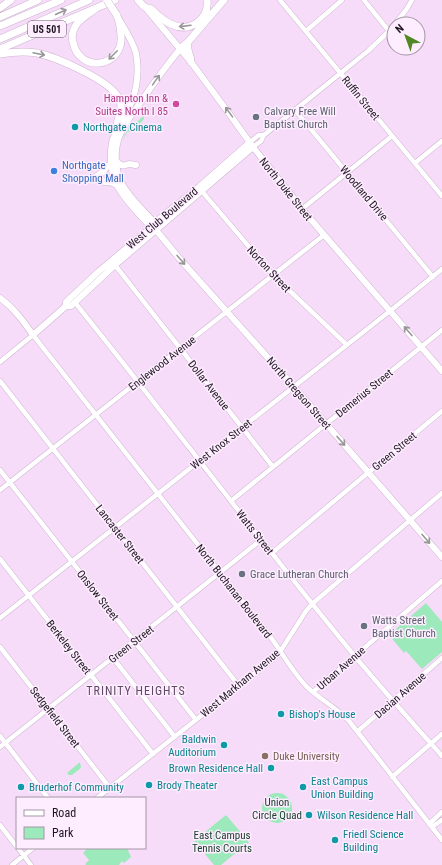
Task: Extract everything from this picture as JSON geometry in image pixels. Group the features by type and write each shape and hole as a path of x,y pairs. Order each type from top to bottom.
{"highway":[{"path":"0,8 11,0"},
{"path":"0,17 38,0"},
{"path":"0,26 61,0"},
{"path":"0,39 89,0"},
{"name":"North Gregson Street","path":"107,0 117,17"},
{"name":"US 501","path":"0,49 115,0"},
{"path":"141,3 151,9 160,18 172,25 186,28 195,24 203,17 207,8 207,0"},
{"path":"180,49 188,42 224,0"},
{"path":"95,9 84,16 77,24 72,38 74,48 77,53 80,57 89,62 97,63 108,61 120,48 121,43 117,17"},
{"path":"188,42 187,51 191,58 191,62"},
{"path":"0,54 8,52 25,52 47,56 69,64 103,83 115,93 120,101 121,107 120,115 117,121 117,129"}],"main road":[{"name":"North Duke Street","path":"141,3 191,62 251,145 302,209 442,371"},
{"name":"North Gregson Street","path":"117,17 136,52 137,66 134,95 128,110 114,134 112,146 114,163 124,187 179,258 442,557"},
{"name":"North Gregson Street","path":"154,227 126,198 117,185 113,174 114,163 118,141 126,124 158,76 180,49"},
{"name":"West Club Boulevard","path":"33,335 66,306 66,302 81,288 251,145"},
{"path":"117,185 110,182 104,182 97,176 104,171 107,166 114,163 124,166 129,164 136,165"},
{"name":"West Club Boulevard","path":"66,306 71,306 154,227"},
{"path":"76,301 76,295 81,288"},
{"path":"0,298 13,309 33,335"}],"street":[{"name":"Ruffin Street","path":"280,0 442,196"},
{"path":"306,31 342,0"},
{"path":"364,0 386,27"},
{"name":"West Club Boulevard","path":"401,16 412,0"},
{"name":"West Club Boulevard","path":"251,145 261,141 264,135 386,34"},
{"name":"Woodland Drive","path":"295,110 433,276"},
{"path":"302,209 392,136"},
{"path":"415,163 442,141"},
{"name":"Norton Street","path":"200,188 272,276 347,345"},
{"name":"Englewood Avenue","path":"0,490 324,234"},
{"name":"Dollar Avenue","path":"115,265 273,467"},
{"name":"West Knox Street","path":"0,618 442,269"},
{"name":"Watts Street","path":"76,301 82,311 137,382 312,604 354,656 442,756"},
{"name":"Demerius Street","path":"231,501 442,330"},
{"name":"West Club Boulevard","path":"0,362 33,335"},
{"name":"North Buchanan Boulevard","path":"33,335 274,642 297,675 313,692 346,718 442,840"},
{"name":"Lancaster Street","path":"0,381 240,686"},
{"name":"Green Street","path":"272,552 442,411"},
{"name":"Onslow Street","path":"0,470 196,720"},
{"name":"West Markham Avenue","path":"98,797 240,686 280,652 312,604 442,493"},
{"name":"Green Street","path":"0,747 261,540"},
{"name":"Berkeley Street","path":"0,559 153,754"},
{"name":"Urban Avenue","path":"313,692 442,581"},
{"name":"Sedgefield Street","path":"0,647 110,788"},
{"path":"113,658 175,737"},
{"name":"Dacian Avenue","path":"358,732 442,658"},
{"path":"392,776 442,734"},
{"path":"0,736 47,797"},
{"path":"431,826 442,812"},
{"path":"431,826 442,820"},
{"path":"0,825 16,845"},
{"path":"20,849 32,865"},
{"path":"12,865 32,849"}],"green space":[{"path":"144,115 144,119 133,131 127,132 123,140 130,125 137,122"},
{"path":"426,603 442,622 442,652 422,669 406,651 404,653 389,635"},
{"path":"80,762 81,768 72,775 67,773"},
{"name":"Union Circle Quad","path":"277,793 283,794 291,802 291,814 283,822 277,823 271,822 263,814 262,808 263,802 271,794"},
{"name":"East Campus Tennis Courts","path":"226,815 249,842 221,865 214,865 194,841"},
{"path":"86,849 127,849 131,857 124,863 122,861 119,865 86,865 85,864 89,860 83,853"}],"place":[{"name":"Hampton Inn & Suites North I 85","path":"176,104"},
{"name":"Calvary Free Will Baptist Church","path":"256,117"},
{"name":"Northgate Cinema","path":"75,127"},
{"name":"Northgate Shopping Mall","path":"54,171"},
{"name":"Grace Lutheran Church","path":"242,574"},
{"name":"Watts Street Baptist Church","path":"364,626"},
{"name":"Bishop's House","path":"281,714"},
{"name":"Baldwin Auditorium","path":"224,745"},
{"name":"Duke University","path":"265,756"},
{"name":"Brown Residence Hall","path":"271,768"},
{"name":"Brody Theater","path":"149,785"},
{"name":"Bruderhof Community","path":"21,787"},
{"name":"East Campus Union Building","path":"303,787"},
{"name":"Wilson Residence Hall","path":"309,815"},
{"name":"Friedl Science Building","path":"335,840"}],"district":[{"name":"TRINITY HEIGHTS","path":"136,691"}]}
